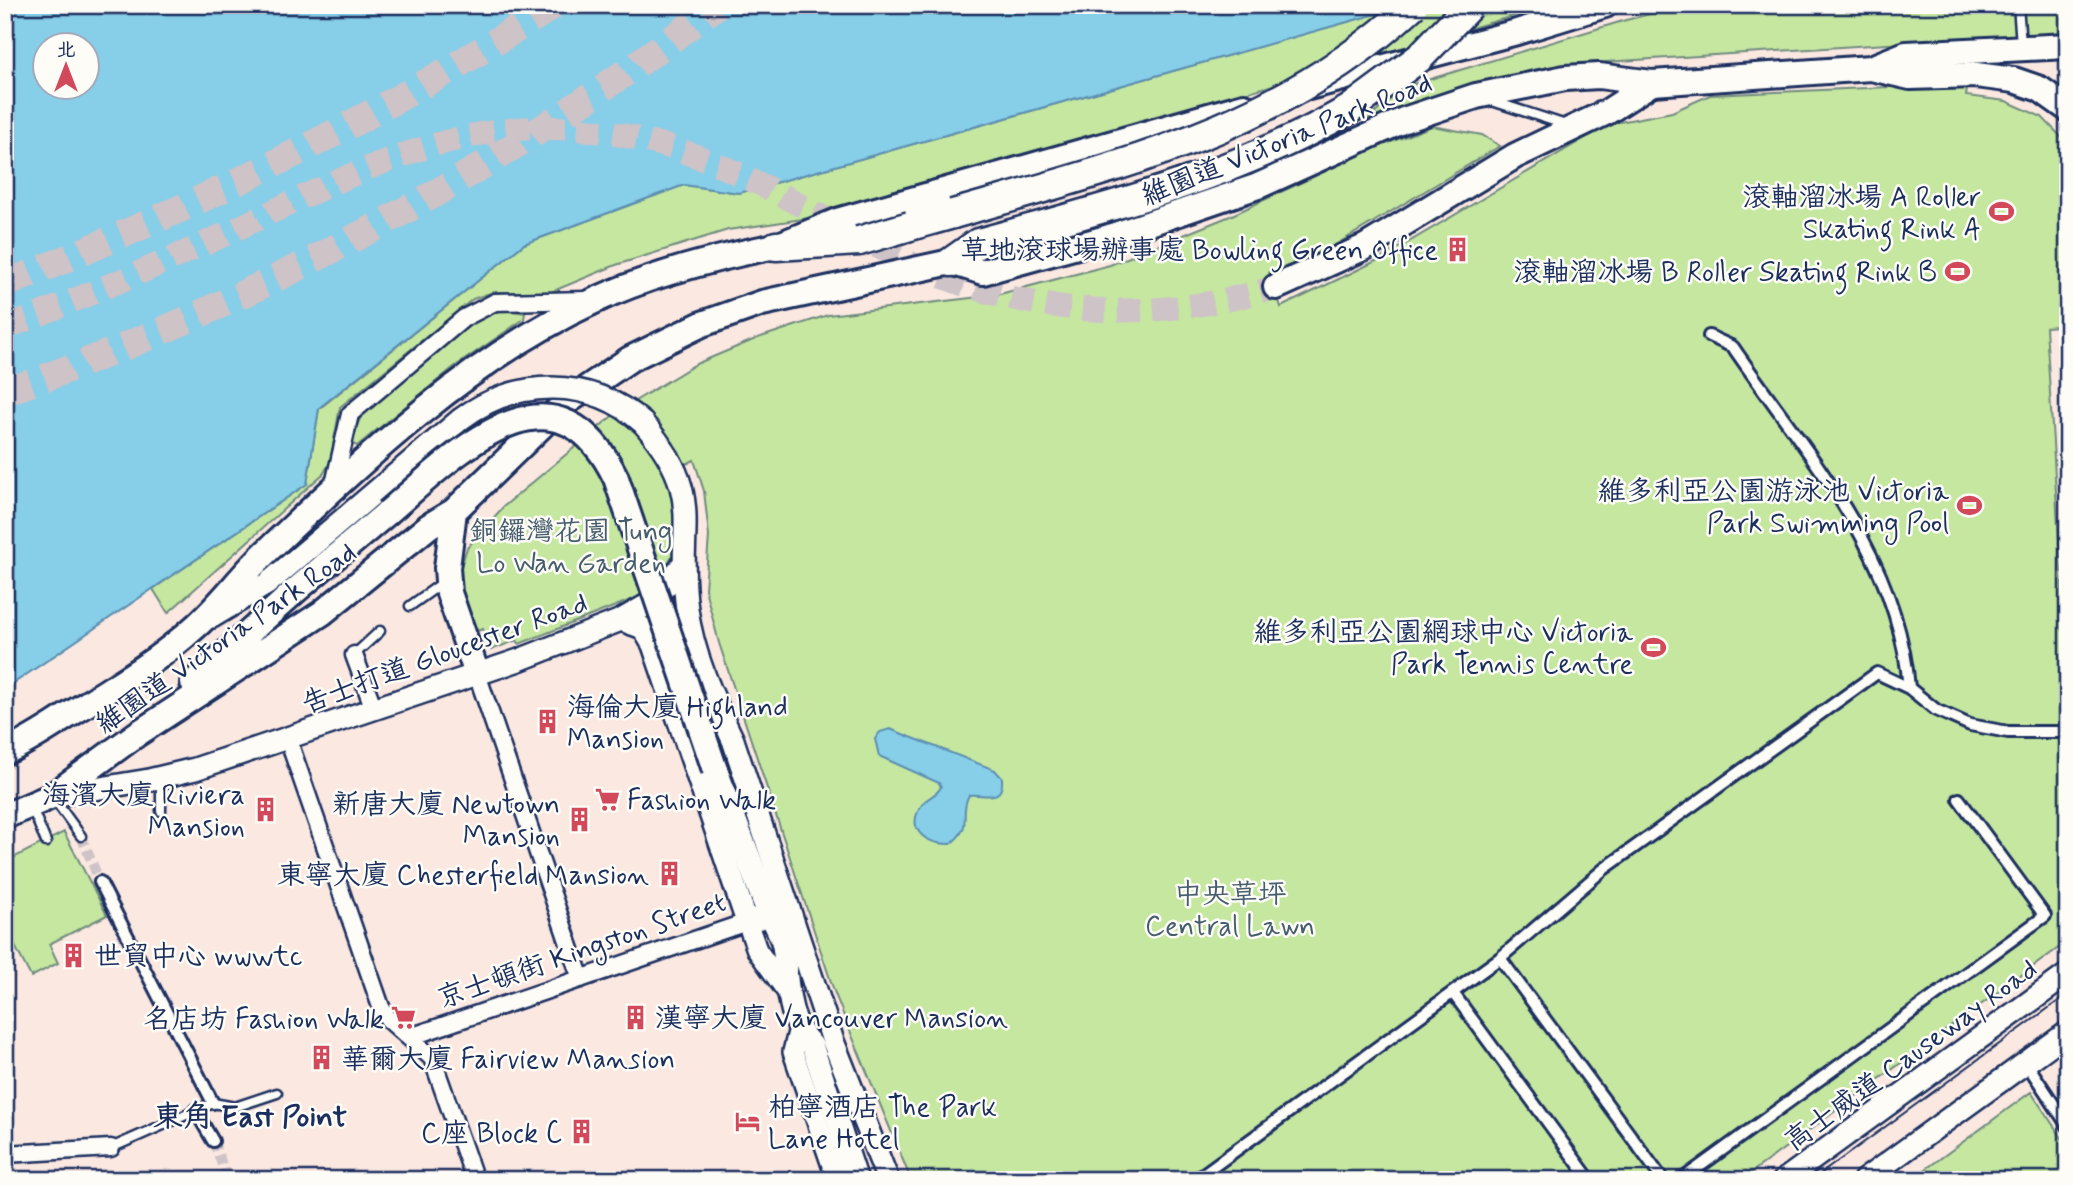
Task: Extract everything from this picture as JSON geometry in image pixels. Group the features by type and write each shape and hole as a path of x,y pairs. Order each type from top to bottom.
{"highway":[{"path":"776,246 859,241 1100,172 1206,134 1273,104 1333,71 1413,5"},
{"path":"951,262 978,243 1205,177 1314,130 1394,78 1419,58 1470,5"}],"main road":[{"name":"維園道 Victoria Park Road","path":"195,627 249,569 332,489 464,379 533,333 595,300 685,268 776,246 836,221 1605,5"},
{"path":"1871,68 1906,54 2068,46"},
{"name":"維園道 Victoria Park Road","path":"41,801 137,734 322,613 429,526 454,511 565,403 630,359 662,342 762,303 951,262 983,272 1106,238 1258,186 1404,120 1476,96 1565,78 1599,76 1652,83 1871,68"},
{"path":"1871,68 1910,77 1976,75 2014,80 2040,89 2068,109"},
{"path":"1276,287 1365,247 1516,156 1607,113 1652,83"},
{"path":"5,752 105,692 195,627 267,584 461,419 493,398 512,391 568,389 608,399 643,423 669,456 686,503 688,525 683,564 692,640 713,699 733,740 833,1041 888,1180"},
{"path":"137,734 295,591 464,447 503,424 524,418 553,420 577,430 595,444 610,465 623,496 741,844 759,918"},
{"path":"454,511 447,579 453,607 477,674"},
{"path":"621,620 654,601 683,564"},
{"name":"告士打道 Gloucester Road","path":"5,816 41,801 161,778 288,739 477,674 621,620 643,628 653,645 759,918 782,943 788,993 858,1180"},
{"name":"高士威道 Causeway Road","path":"1784,1180 2068,974"},
{"path":"1864,1180 2068,1031"}],"street":[{"path":"332,489 350,414 464,318 495,302 595,300"},
{"path":"1709,335 1733,347 1856,522 1880,569 1898,619 1909,688"},
{"path":"354,655 374,709"},
{"path":"1195,1180 1500,958 1604,869 1877,673 1909,688 1936,710 1970,725 2008,732 2068,733"},
{"path":"477,674 581,979"},
{"path":"288,739 381,1007 388,1019 432,1058 475,1180"},
{"path":"1681,1180 2045,916 1959,799"},
{"path":"100,882 214,1102"},
{"name":"京士頓街 Kingston Street","path":"410,1037 759,918"},
{"path":"1500,958 1662,1180"},
{"path":"1453,993 1590,1180"},
{"name":"告士打道 Gloucester Road","path":"805,1039 793,1052 837,1180"},
{"path":"2025,1061 2068,1126"},
{"path":"195,1110 213,1141"},
{"path":"5,1154 111,1148"}],"lane":[{"path":"2018,5 2021,44 2068,46"},
{"path":"1476,96 1572,128"},
{"path":"410,606 447,579"},
{"path":"354,655 380,631"},
{"path":"161,778 161,811"},
{"path":"41,801 81,836"},
{"path":"41,801 46,842"},
{"path":"111,1148 214,1102 235,1107 277,1093"}],"green space":[{"path":"1408,5 1552,5 809,218 728,230 616,265 551,292 493,292 473,299 340,407 330,462 324,473 168,613 153,589 307,484 319,409 524,244 684,185 739,193"},
{"path":"1685,5 2065,5 2068,11 2068,58 1971,62 1966,96 2006,101 2042,117 2068,144 2068,325 2046,327 2068,691 2068,941 1741,1180 911,1180 835,994 719,643 705,589 709,536 704,491 694,460 667,474 675,510 675,543 664,572 652,585 636,598 519,644 517,640 491,650 483,629 477,631 462,593 460,569 467,548 503,507 617,412 696,364 758,338 828,315 996,295 1110,265 1230,216 1373,149 1432,126 1482,135 1500,146 1315,257 1269,272 1281,307 1378,260 1609,124 1672,112 1710,95 1936,85 1934,41 1574,64 1362,125 1404,87 1626,20"},
{"path":"508,310 525,313 524,319 454,367 357,446 350,442 362,414 471,324 493,312"},
{"path":"64,832 107,915 49,944 58,963 31,977 5,927 5,862"},
{"path":"2031,1092 2068,1147 2068,1180 1911,1180"}],"water":[{"path":"5,5 1408,5 739,193 684,185 524,244 319,408 307,484 5,689"},
{"path":"890,729 995,770 1002,778 1002,786 996,794 969,795 964,826 958,838 950,844 932,841 919,832 916,826 918,811 924,802 939,790 939,783 879,756 875,739 880,732"}],"tunnel":[{"path":"5,284 147,224 286,158 422,85 554,5"},
{"path":"5,392 191,318 285,274 376,226 554,121 717,5"},
{"path":"5,328 164,262 381,163 466,137 511,130 556,128 606,132 653,142 697,156 779,194 906,261 950,280 995,294 1042,304 1135,310 1183,307 1276,287"},
{"path":"81,836 100,882"},
{"path":"213,1141 228,1180"}],"tram line":[{"path":"1812,1180 2068,994"}],"place":[{"name":"滾軸溜冰場 A Roller Skating Rink A","path":"2001,212"},
{"name":"草地滾球場辦事處 Bowling Green Office","path":"1458,249"},
{"name":"滾軸溜冰場 B Roller Skating Rink B","path":"1957,271"},
{"name":"維多利亞公園游泳池 Victoria Park Swimming Pool","path":"1969,506"},
{"name":"維多利亞公園網球中心 Victoria Park Tennis Centre","path":"1653,647"},
{"name":"海倫大廈 Highland Mansion","path":"547,722"},
{"name":"Fashion Walk","path":"607,799"},
{"name":"海濱大廈 Riviera Mansion","path":"265,810"},
{"name":"新唐大廈 Newtown Mansion","path":"580,819"},
{"name":"東寧大廈 Chesterfield Mansion","path":"669,874"},
{"name":"世貿中心 wwwtc","path":"74,955"},
{"name":"漢寧大廈 Vancouver Mansion","path":"635,1017"},
{"name":"名店坊 Fashion Walk","path":"404,1018"},
{"name":"華爾大廈 Fairview Mansion","path":"321,1058"},
{"name":"柏寧酒店 The Park Lane Hotel","path":"748,1122"},
{"name":"C座 Block C","path":"582,1132"}],"district":[{"name":"東角 East Point","path":"250,1116"}],"park label":[{"name":"銅鑼灣花園 Tung Lo Wan Garden","path":"571,546"},
{"name":"中央草坪 Central Lawn","path":"1230,909"}]}
